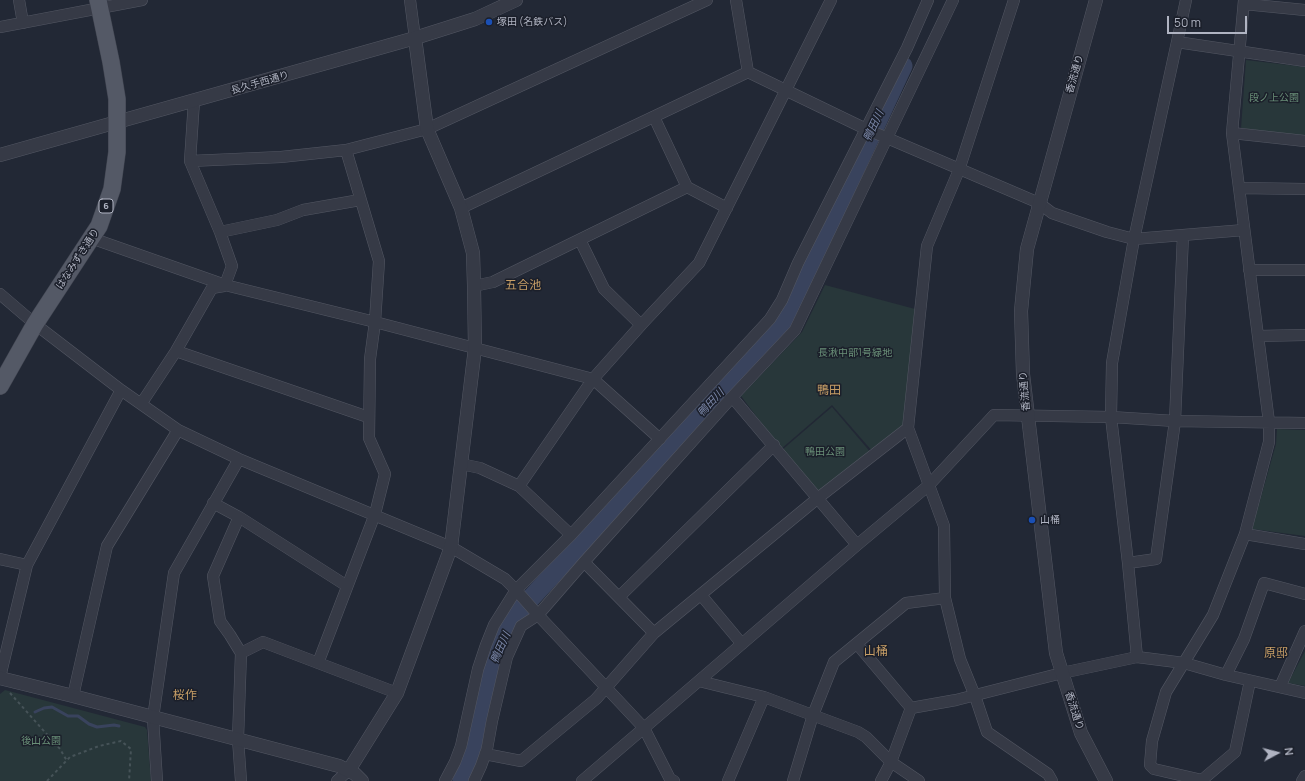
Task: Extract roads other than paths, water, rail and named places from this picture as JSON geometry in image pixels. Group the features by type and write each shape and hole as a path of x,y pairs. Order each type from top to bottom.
{"main road":[{"name":"はなみずき通り","path":"0,386 35,324 99,226 112,189 117,152 117,99 99,4"}],"street":[{"path":"19,0 23,23"},
{"path":"0,27 23,23 99,4 142,0"},
{"path":"337,781 349,770 397,693 451,547 475,348 472,253 462,208 427,129 410,0"},
{"name":"長久手西通り","path":"0,155 415,38 475,19 516,0"},
{"path":"190,161 281,157 346,150 427,129 707,0"},
{"path":"736,0 748,72"},
{"path":"519,486 593,380 641,325 699,263 831,0"},
{"path":"445,781 461,746 478,669 494,625 516,590 571,535 770,319 782,300 798,263 907,48 928,0"},
{"path":"474,781 485,754 507,657 521,626 538,615 732,397 795,330 953,0"},
{"path":"1014,0 959,170 927,246 908,428 944,526 945,598 960,659 975,696 987,732 1048,774 1052,781"},
{"name":"香流通り","path":"1096,0 1027,249 1021,311 1023,374 1027,415 1056,653 1081,733 1106,781"},
{"path":"1137,657 1111,417 1112,364 1134,239 1186,0"},
{"path":"1250,681 1235,752 1203,780 1154,769 1150,765 1152,741 1166,692 1213,615 1244,534 1270,442 1269,422 1232,132 1244,2 1305,10"},
{"path":"1177,42 1305,61"},
{"path":"462,208 748,72"},
{"path":"748,72 866,129 1039,203 1052,213 1107,232 1134,239 1244,230"},
{"path":"194,101 190,161 220,232 232,266 225,286"},
{"path":"654,117 687,187 727,208"},
{"path":"1232,132 1305,141"},
{"path":"318,663 374,514 385,474 369,438 368,417 370,359 375,322 379,261 346,150"},
{"path":"474,286 493,282 687,187"},
{"path":"1239,188 1305,189"},
{"path":"220,232 277,220 303,210 360,200"},
{"path":"1128,563 1156,559 1174,421 1183,235"},
{"path":"91,238 225,286 375,322 593,380 660,439"},
{"path":"580,240 604,288 641,325"},
{"path":"1249,270 1305,270"},
{"path":"141,404 176,351 212,288 225,286"},
{"path":"0,294 35,324 121,390 178,430 239,459 451,547 504,578 644,728 671,780"},
{"path":"1258,336 1305,335"},
{"path":"176,351 368,417"},
{"path":"121,390 27,565 2,681 73,696 339,766 349,770 362,781"},
{"path":"732,397 857,545"},
{"path":"582,781 929,485 994,415 1111,417 1174,421 1305,423"},
{"path":"485,754 521,761 596,699 654,633 818,498 908,428"},
{"path":"73,696 107,546 178,430"},
{"path":"619,596 774,445"},
{"path":"157,781 153,718 174,573 239,459"},
{"path":"461,464 480,468 519,486 571,535"},
{"path":"213,503 239,517 347,586"},
{"path":"239,517 213,576 220,621 240,653 238,739 241,781"},
{"path":"1244,534 1305,544"},
{"path":"0,559 27,565"},
{"path":"584,562 654,633"},
{"path":"1226,675 1244,639 1264,583 1305,594"},
{"path":"701,595 742,644"},
{"path":"793,781 813,715 834,662 906,603 945,598"},
{"path":"1280,687 1305,631"},
{"path":"240,653 263,642 397,693"},
{"path":"857,644 911,708"},
{"path":"911,708 975,696 1062,673 1137,657 1184,663 1250,681 1305,693"},
{"path":"699,681 764,697 858,732 866,737 891,762 919,781"},
{"path":"728,781 764,697"},
{"path":"881,781 891,762 911,708"},
{"path":"1302,781 1305,776"}],"waterway":[{"name":"鴨田川","path":"462,781 469,764 483,697 499,646 519,611 751,360 783,321 794,301 903,66"},
{"path":"35,712 44,708 52,707 68,716 78,716 89,724 97,727 114,725 119,726"}],"place":[{"name":"塚田 (名鉄バス)","path":"489,22"},
{"name":"山桶","path":"1032,520"}],"district":[{"name":"五合池","path":"523,286"},
{"name":"鴨田","path":"829,391"},
{"name":"山桶","path":"876,652"},
{"name":"原邸","path":"1276,654"},
{"name":"桜作","path":"185,696"}],"park label":[{"name":"段ノ上公園","path":"1274,98"},
{"name":"長湫中部1号緑地","path":"855,353"},
{"name":"鴨田公園","path":"825,452"},
{"name":"後山公園","path":"41,741"}]}
